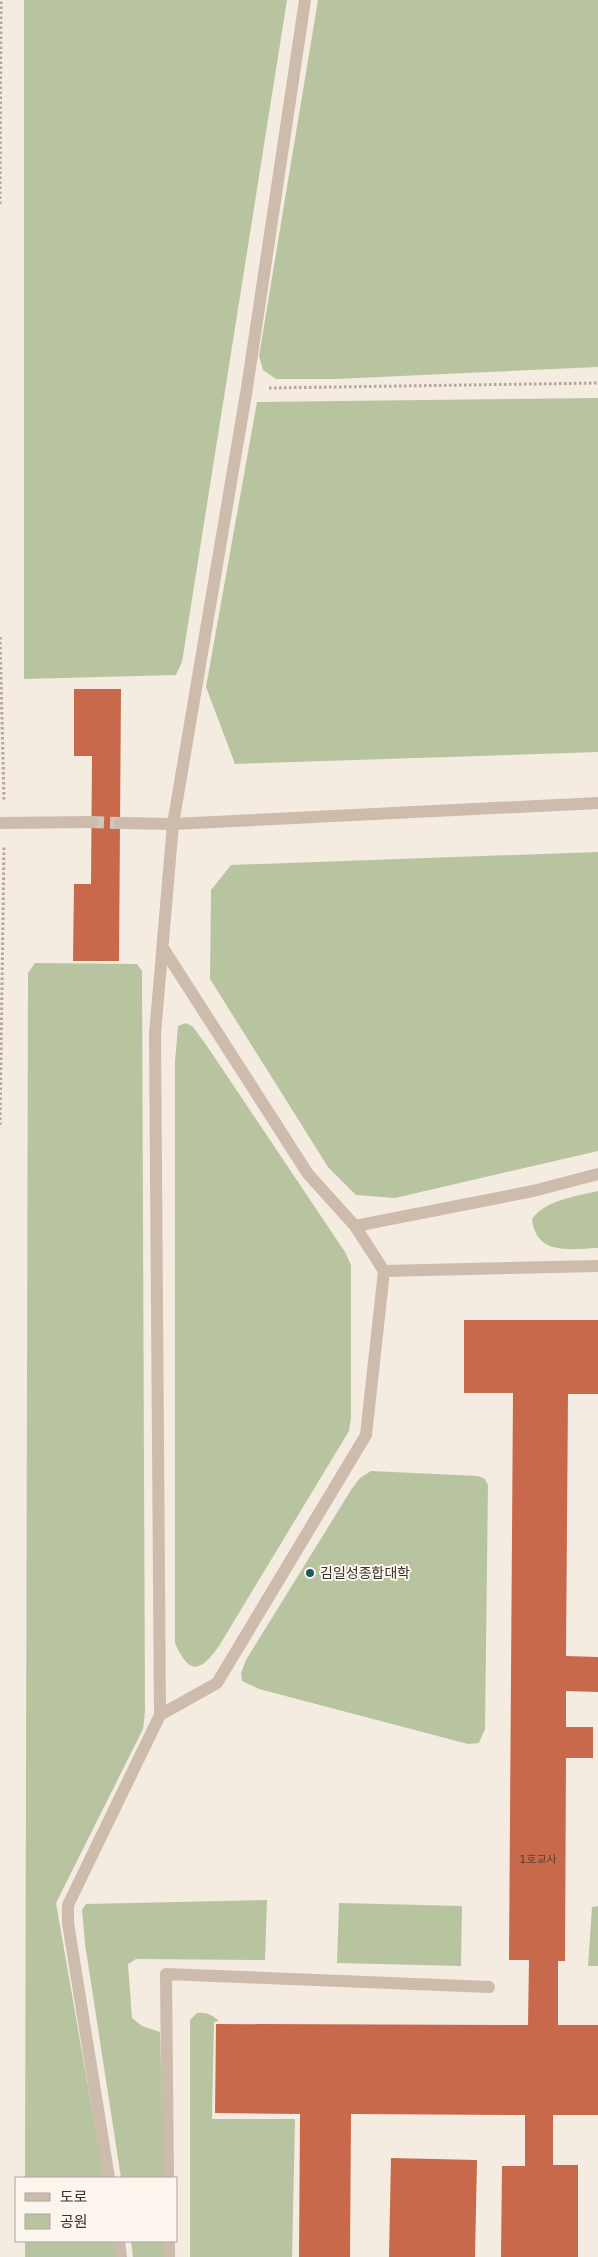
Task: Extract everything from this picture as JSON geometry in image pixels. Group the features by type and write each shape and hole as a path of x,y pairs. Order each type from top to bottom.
{"lane":[{"path":"109,2177 68,1923 68,1905 160,1715 155,1034 173,824 247,388 305,0"},
{"path":"120,823 173,824 598,803"},
{"path":"2,823 92,822"},
{"path":"160,1715 216,1682 366,1435 384,1271 355,1226 308,1174 163,948"},
{"path":"355,1226 533,1192 598,1174"},
{"path":"384,1271 598,1266"},
{"path":"168,2177 166,1974 489,1987"},
{"path":"119,2242 122,2257"},
{"path":"169,2242 169,2257"}],"path":[{"path":"0,204 1,0"},
{"path":"247,388 598,383"},
{"path":"0,637 2,823 0,1125"}],"green space":[{"path":"24,0 287,0 182,662 176,675 24,679"},
{"path":"318,0 598,0 598,367 336,379 276,379 263,370 259,356"},
{"path":"598,398 598,752 235,764 206,687 257,402"},
{"path":"598,852 598,1151 395,1198 356,1195 328,1167 210,979 211,890 231,865"},
{"path":"35,963 137,964 142,971 145,1712 143,1729 56,1903 104,2177 25,2177 28,973"},
{"path":"186,1023 193,1027 207,1046 345,1252 351,1265 351,1418 349,1431 219,1646 206,1661 195,1667 185,1661 175,1643 175,1061 178,1026"},
{"path":"598,1191 598,1248 556,1248 547,1245 540,1239 535,1231 532,1219 538,1212 553,1203"},
{"path":"371,1471 478,1476 485,1479 488,1485 485,1729 479,1743 468,1744 259,1689 242,1681 241,1673 246,1660 351,1490 360,1478"},
{"path":"267,1900 265,1960 136,1959 128,1964 132,2018 142,2026 160,2032 164,2177 121,2177 85,1944 82,1910 86,1904"},
{"path":"339,1903 462,1906 461,1966 337,1963"},
{"path":"598,1906 598,1966 588,1966 592,1907"},
{"path":"197,2013 209,2014 219,2021 214,2022 212,2119 295,2119 292,2257 190,2257 190,2020"},
{"path":"25,2242 115,2242 117,2257 25,2257"},
{"path":"131,2242 165,2242 165,2257 133,2257"}],"building":[{"path":"74,689 121,689 119,961 73,961 74,884 91,884 92,756 74,756"},
{"path":"464,1320 598,1320 598,1394 568,1394 566,1656 598,1657 598,1692 566,1691 566,1727 593,1727 593,1758 566,1758 565,1961 558,1961 558,2025 598,2025 598,2115 553,2115 553,2165 578,2165 578,2257 501,2257 502,2166 525,2166 525,2115 351,2114 350,2257 299,2257 300,2114 215,2113 216,2024 528,2025 529,1960 509,1960 513,1393 464,1393"},
{"path":"391,2158 477,2160 475,2257 389,2257"}],"tunnel":[{"path":"92,822 120,823"}],"place":[{"name":"김일성종합대학","path":"310,1573"}]}
